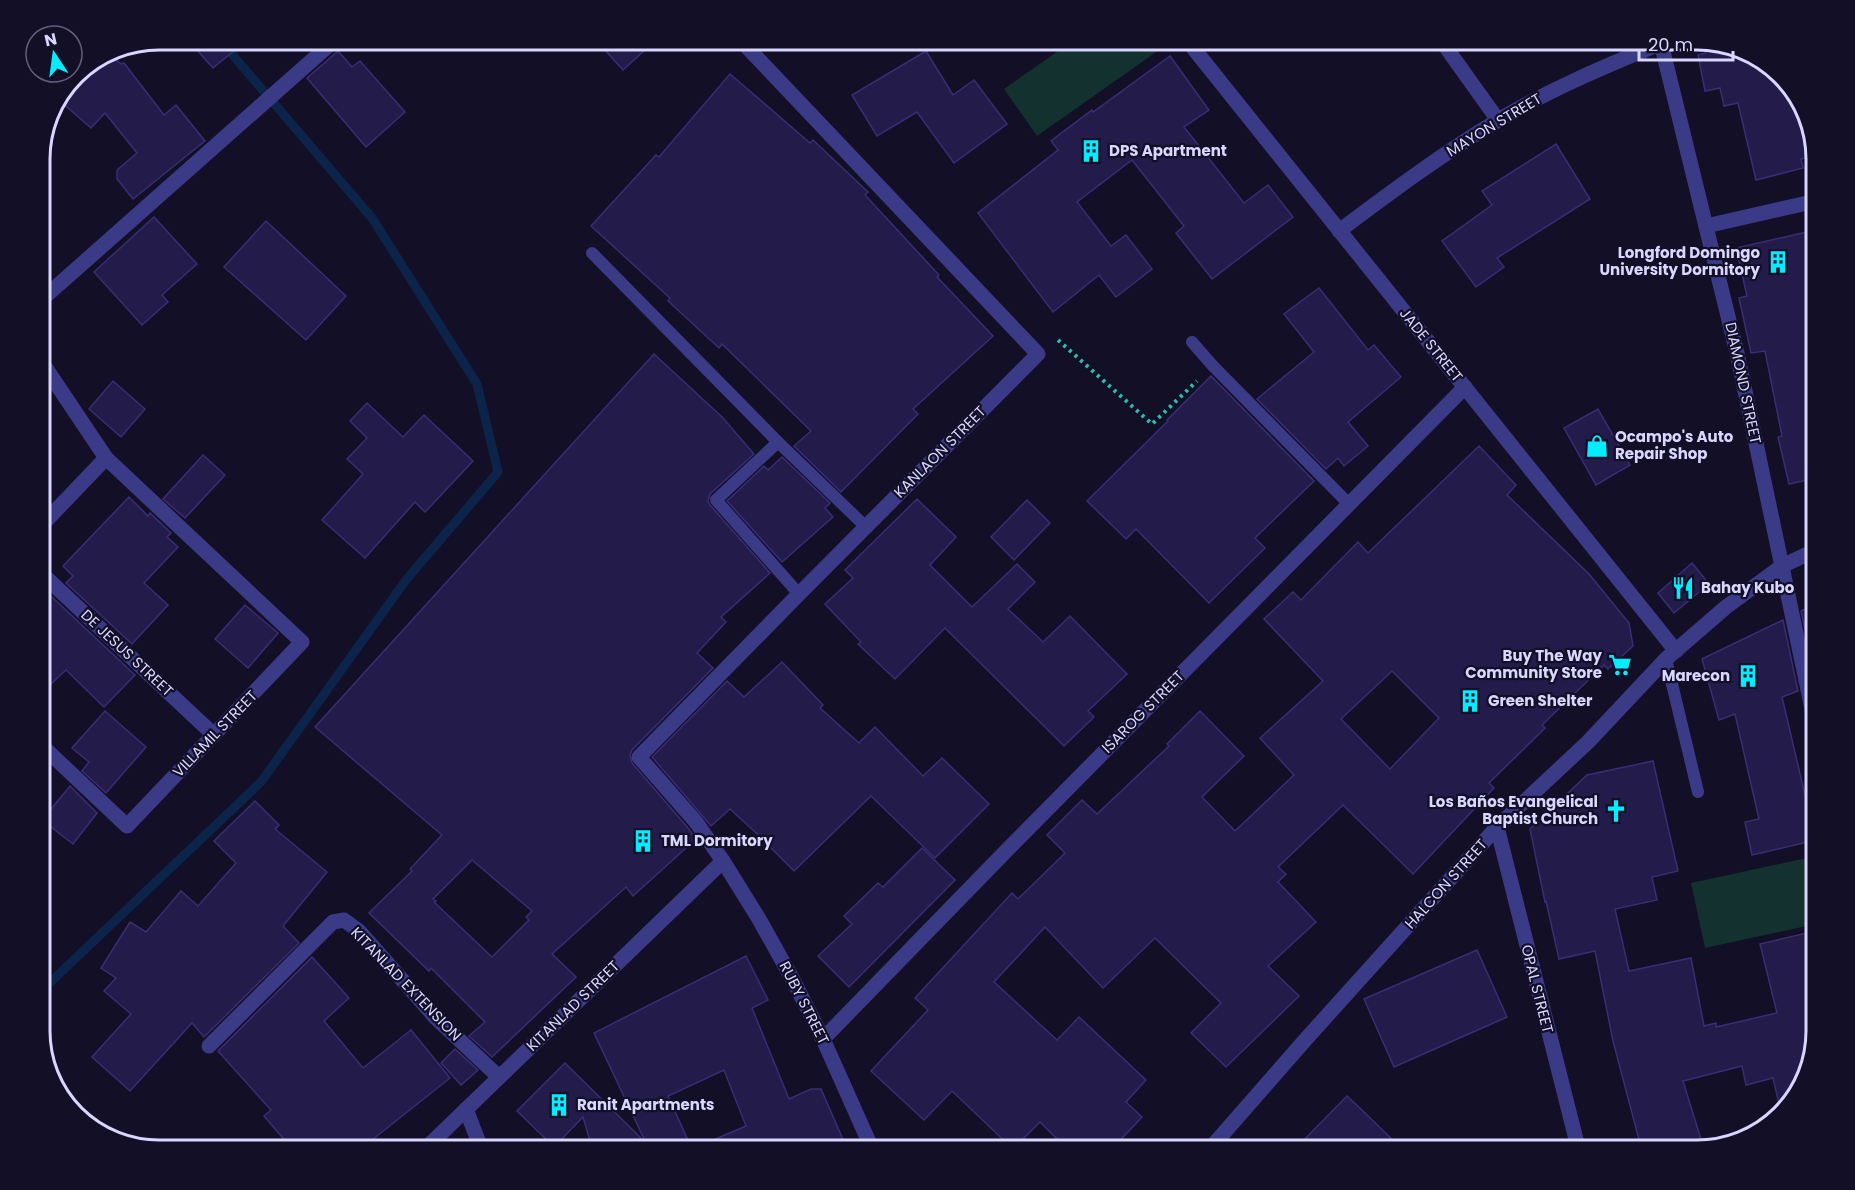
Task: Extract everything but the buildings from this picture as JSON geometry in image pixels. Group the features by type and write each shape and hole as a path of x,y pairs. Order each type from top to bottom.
{"street":[{"path":"50,292 324,50"},
{"path":"750,50 1038,354"},
{"name":"JADE STREET","path":"1195,50 1465,387 1671,655"},
{"path":"1448,50 1498,120"},
{"name":"MAYON STREET","path":"1340,231 1406,180 1498,120 1557,88 1641,50"},
{"name":"DIAMOND STREET","path":"1663,50 1737,353 1806,680"},
{"path":"1706,225 1806,203"},
{"name":"KANLAON STREET","path":"723,861 696,822 639,757 1038,354"},
{"path":"50,374 106,458 50,517"},
{"name":"ISAROG STREET","path":"823,1039 1465,387"},
{"name":"VILLAMIL STREET","path":"50,753 128,826 302,642 106,458"},
{"name":"HALCON STREET","path":"1218,1140 1497,827 1588,742 1671,655 1725,607 1782,566 1806,555"},
{"name":"DE JESUS STREET","path":"50,580 214,735"},
{"name":"OPAL STREET","path":"1497,827 1576,1140"},
{"name":"RUBY STREET","path":"723,861 794,980 868,1140"},
{"name":"KITANLAD STREET","path":"434,1140 723,861"},
{"name":"KITANLAD EXTENSION","path":"209,1046 333,922 344,920 359,931 435,1018 499,1077"},
{"path":"466,1109 478,1140"}],"lane":[{"path":"592,253 778,442 866,527"},
{"path":"1192,342 1349,504"},
{"path":"778,442 716,500 798,594"},
{"path":"1671,655 1698,792"}],"path":[{"path":"1038,354 1057,339 1152,424 1213,366"}],"green space":[{"path":"1059,50 1159,50 1037,136 1004,89"},
{"path":"1806,858 1806,926 1705,948 1691,883"}],"waterway":[{"path":"50,983 261,782 406,580 498,472 477,384 372,218 228,50"}],"place":[{"name":"DPS Apartment","path":"1091,151"},
{"name":"Longford Domingo University Dormitory","path":"1778,262"},
{"name":"Ocampo's Auto Repair Shop","path":"1597,446"},
{"name":"Bahay Kubo","path":"1683,588"},
{"name":"Buy The Way Community Store","path":"1620,665"},
{"name":"Marecon","path":"1748,676"},
{"name":"Green Shelter","path":"1470,701"},
{"name":"Los Baños Evangelical Baptist Church","path":"1616,811"},
{"name":"TML Dormitory","path":"643,841"},
{"name":"Ranit Apartments","path":"559,1105"}]}
